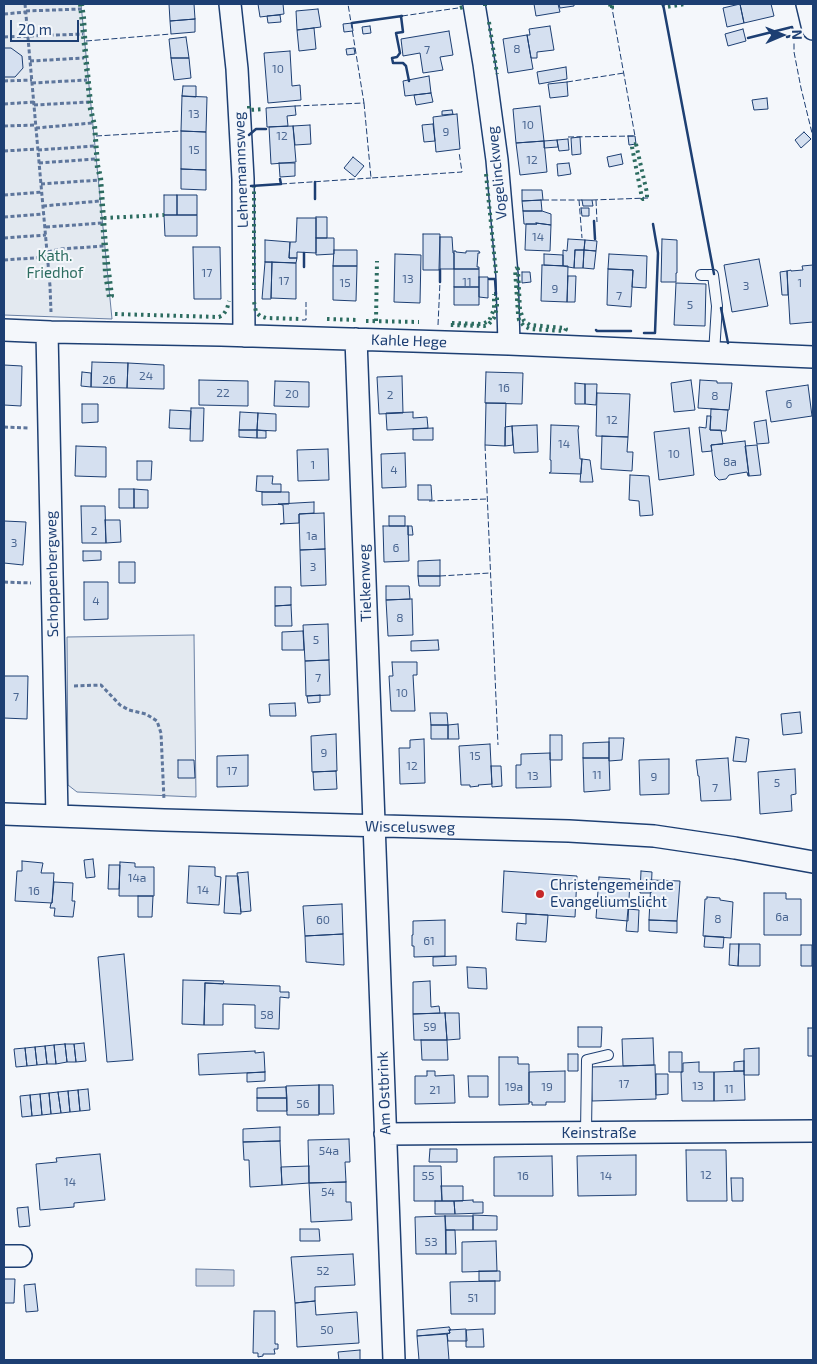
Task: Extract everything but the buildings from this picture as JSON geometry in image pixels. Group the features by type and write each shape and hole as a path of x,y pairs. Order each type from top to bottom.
{"street":[{"name":"Lehnemannsweg","path":"230,4 237,69 242,179 244,336"},
{"name":"Vogelinckweg","path":"474,4 497,160 507,275 509,344"},
{"path":"807,4 813,29"},
{"name":"Kahle Hege","path":"4,330 509,344 813,357"},
{"name":"Schoppenbergweg","path":"49,332 57,816"},
{"name":"Tielkenweg","path":"356,339 374,826"},
{"name":"Wiscelusweg","path":"4,814 569,831 654,836 813,862"},
{"name":"Am Ostbrink","path":"374,826 394,1360"},
{"name":"Keinstraße","path":"385,1134 813,1131"}],"lane":[{"path":"701,276 713,275 717,306 714,353"},
{"path":"586,1133 587,1060 608,1055"}],"path":[{"path":"25,4 48,252 50,286 49,332"},
{"path":"4,14 81,9"},
{"path":"4,37 83,34"},
{"path":"30,61 84,58"},
{"path":"4,81 87,80"},
{"path":"4,104 89,102"},
{"path":"4,126 92,124"},
{"path":"4,151 95,146"},
{"path":"40,163 96,158"},
{"path":"41,184 100,180"},
{"path":"4,195 42,192"},
{"path":"43,206 100,201"},
{"path":"4,217 44,214"},
{"path":"46,227 103,224"},
{"path":"4,238 46,235"},
{"path":"48,252 60,249 104,246"},
{"path":"4,260 48,257"},
{"path":"54,686 101,686 120,705 129,710 146,714 156,721 161,733 164,820"}],"green space":[{"name":"Kath. Friedhof","path":"4,4 81,4 112,319 4,315"},
{"path":"194,635 196,797 77,792 68,785 67,637"}],"shaded area":[{"path":"196,1269 234,1270 234,1286 196,1286"}],"hedge":[{"path":"80,4 90,110 94,125 97,169 100,177 105,274 109,298 112,296 101,177 98,165 95,125 92,113 82,4"},
{"path":"460,8 463,7 462,4"},
{"path":"610,4 611,9 612,4"},
{"path":"663,4 666,7 685,4"},
{"path":"489,22 497,74"},
{"path":"249,106 249,110 264,109"},
{"path":"636,144 647,193 647,198 643,199 632,147 632,145 636,144"},
{"path":"486,174 496,273"},
{"path":"254,185 254,290"},
{"path":"104,218 164,215"},
{"path":"376,321 377,261"},
{"path":"517,268 520,310 524,321 530,325 565,328 565,331 530,329 519,320 515,269 517,268"},
{"path":"494,294 497,294 497,308 494,318 488,325 450,325 451,323 482,324 489,321 494,309 494,294"},
{"path":"115,314 219,317 227,309 229,301"},
{"path":"254,302 256,312 260,316 266,318 302,319"},
{"path":"327,319 359,320"},
{"path":"366,321 419,322"}],"fence":[{"path":"295,106 364,103 348,4"},
{"path":"402,16 458,8"},
{"path":"568,137 635,136 612,8"},
{"path":"86,41 171,34"},
{"path":"794,35 794,52 813,137"},
{"path":"567,82 624,73"},
{"path":"364,103 371,178 462,172 459,152"},
{"path":"96,136 181,131"},
{"path":"281,184 371,178"},
{"path":"592,200 648,198"},
{"path":"543,200 582,200"},
{"path":"579,200 582,238"},
{"path":"596,200 597,222"},
{"path":"438,325 440,282"},
{"path":"302,320 306,320 306,302"},
{"path":"485,445 498,745"},
{"path":"429,501 487,499"},
{"path":"440,576 490,573"}],"wall":[{"path":"663,4 714,274"},
{"path":"401,16 403,32 396,33 400,53 397,57 392,58 393,63 403,63 406,66 409,81"},
{"path":"352,23 402,16"},
{"path":"748,38 792,27 794,35 787,37"},
{"path":"249,135 256,129 266,129"},
{"path":"251,186 281,184 280,179"},
{"path":"315,182 315,199"},
{"path":"594,221 595,239"},
{"path":"644,333 655,333 658,253 653,224"},
{"path":"304,253 304,267"},
{"path":"440,270 440,282"},
{"path":"489,279 495,279 496,294"},
{"path":"721,308 728,343"},
{"path":"596,330 631,331"}],"place":[{"name":"Christengemeinde Evangeliumslicht","path":"540,894"}]}
